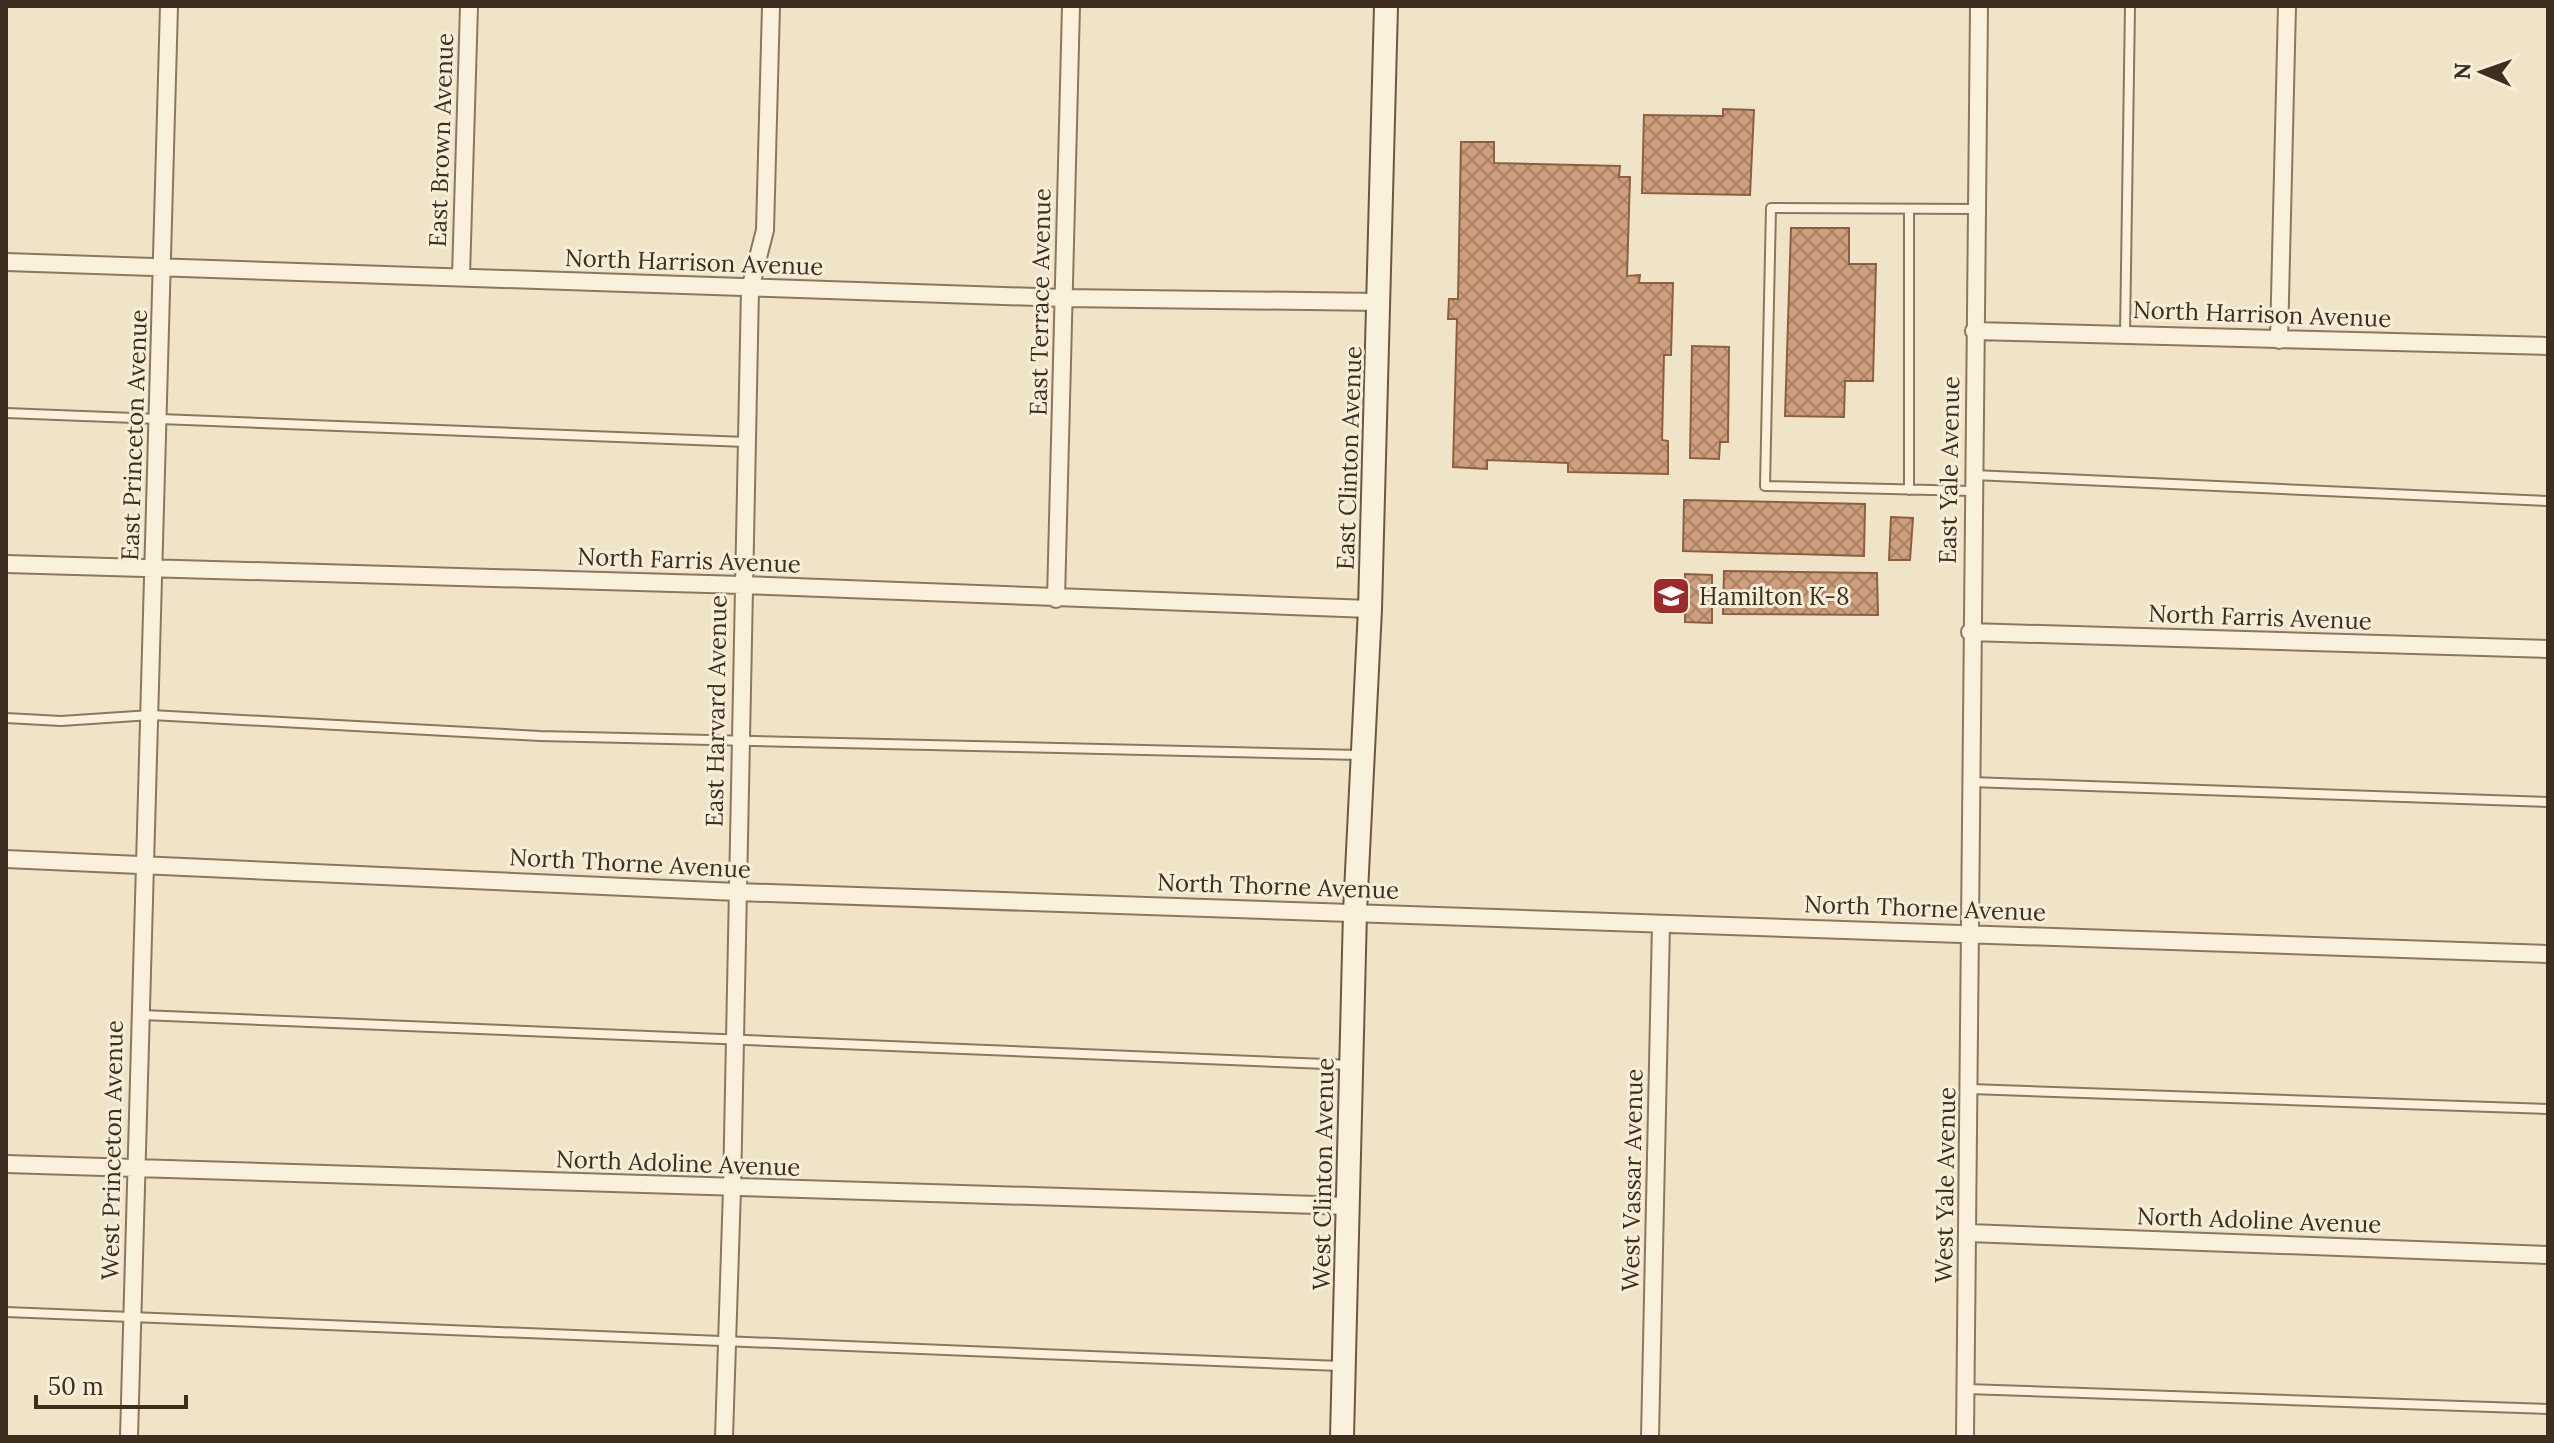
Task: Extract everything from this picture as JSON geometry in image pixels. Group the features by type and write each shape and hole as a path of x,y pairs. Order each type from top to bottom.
{"main road":[{"name":"East Clinton Avenue","path":"1355,912 1370,609 1386,6"},
{"name":"West Clinton Avenue","path":"1342,1437 1355,912"}],"street":[{"name":"East Princeton Avenue","path":"146,865 169,6"},
{"name":"East Brown Avenue","path":"461,276 469,6"},
{"name":"East Harvard Avenue","path":"724,1437 750,289 765,230 771,6"},
{"name":"East Terrace Avenue","path":"1056,599 1071,6"},
{"name":"East Yale Avenue","path":"1971,934 1970,632 1979,6"},
{"path":"2279,340 2287,6"},
{"name":"North Harrison Avenue","path":"6,262 461,276 750,289 1064,298 1380,302"},
{"name":"North Harrison Avenue","path":"1974,331 2548,346"},
{"name":"North Farris Avenue","path":"6,564 154,571 742,585 1370,609"},
{"name":"North Farris Avenue","path":"1970,632 2548,649"},
{"name":"North Thorne Avenue","path":"6,859 737,892 2548,954"},
{"name":"West Princeton Avenue","path":"129,1437 138,1169 139,1014 146,865"},
{"name":"West Vassar Avenue","path":"1650,1437 1661,924"},
{"name":"West Yale Avenue","path":"1965,1437 1971,934"},
{"name":"North Adoline Avenue","path":"6,1164 1349,1206"},
{"name":"North Adoline Avenue","path":"1969,1233 2548,1255"}],"lane":[{"path":"2125,334 2130,6"},
{"path":"1975,209 1771,208 1765,486 1909,490 1973,483 2548,501"},
{"path":"1909,209 1909,490"},
{"path":"6,413 746,442"},
{"path":"6,718 61,721 151,715 366,729 1362,755"},
{"path":"1970,782 2548,802"},
{"path":"139,1014 1352,1065"},
{"path":"1970,1089 2548,1109"},
{"path":"6,1312 1344,1367"},
{"path":"1966,1389 2548,1409"}],"building":[{"path":"1723,109 1754,110 1750,195 1642,193 1644,115 1723,116"},
{"path":"1461,142 1494,142 1494,163 1620,166 1619,177 1630,177 1627,276 1640,275 1639,283 1673,283 1671,355 1664,355 1662,440 1668,441 1668,474 1568,472 1568,463 1487,460 1487,469 1453,467 1457,319 1448,319 1449,299 1458,299"},
{"path":"1791,228 1849,228 1849,264 1876,264 1873,381 1845,381 1844,417 1785,416"},
{"path":"1692,346 1729,347 1728,442 1720,442 1719,459 1690,458"},
{"path":"1684,500 1865,504 1864,556 1683,551"},
{"path":"1891,517 1913,518 1910,560 1889,560"},
{"path":"1724,571 1877,573 1878,615 1723,614"},
{"path":"1685,574 1712,575 1712,623 1685,622"}],"place":[{"name":"Hamilton K-8","path":"1671,596"}]}
